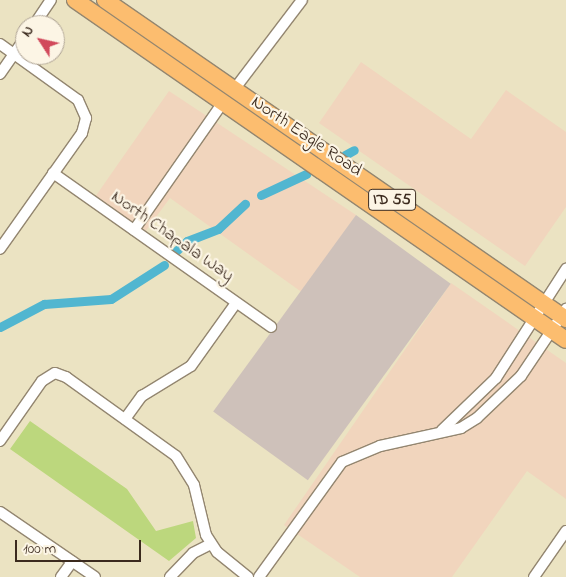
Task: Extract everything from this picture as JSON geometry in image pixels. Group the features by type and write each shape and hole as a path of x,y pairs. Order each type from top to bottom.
{"highway":[{"name":"North Eagle Road","path":"75,0 222,104 534,320 566,340"},
{"name":"North Eagle Road","path":"105,0 233,91 542,303 564,314"},
{"path":"196,85 233,91"},
{"path":"222,104 259,108"}],"street":[{"path":"41,15 51,0"},
{"path":"233,91 302,0"},
{"path":"0,44 78,100 86,112 82,133 0,249"},
{"path":"0,74 14,54"},
{"path":"134,230 222,104"},
{"name":"North Chapala Way","path":"53,173 271,327"},
{"path":"442,430 496,378 534,320 542,303 566,269"},
{"path":"125,419 142,396 170,380 203,352 236,303"},
{"path":"259,577 342,462 442,430 461,428 494,403 521,376 551,330 564,314"},
{"path":"0,441 42,381 55,372 125,419 185,467 211,544 248,577"},
{"path":"0,512 94,577"},
{"path":"534,577 566,531"},
{"path":"170,577 193,553 211,544"},
{"path":"62,577 72,562"}],"shaded area":[{"path":"361,62 471,139 506,90 566,132 566,207 525,266 319,123"},
{"path":"169,91 356,215 303,293 170,198 145,232 95,197"},
{"path":"356,215 451,284 308,480 213,412"},
{"path":"451,283 566,363 566,499 527,471 452,577 360,577 284,525"}],"green space":[{"path":"30,421 127,489 156,531 193,521 196,538 169,561 10,449"}],"waterway":[{"path":"345,155 354,150"},
{"path":"261,195 306,174"},
{"path":"176,251 187,241 218,229 245,204"},
{"path":"0,327 44,304 111,299 164,265"}]}
